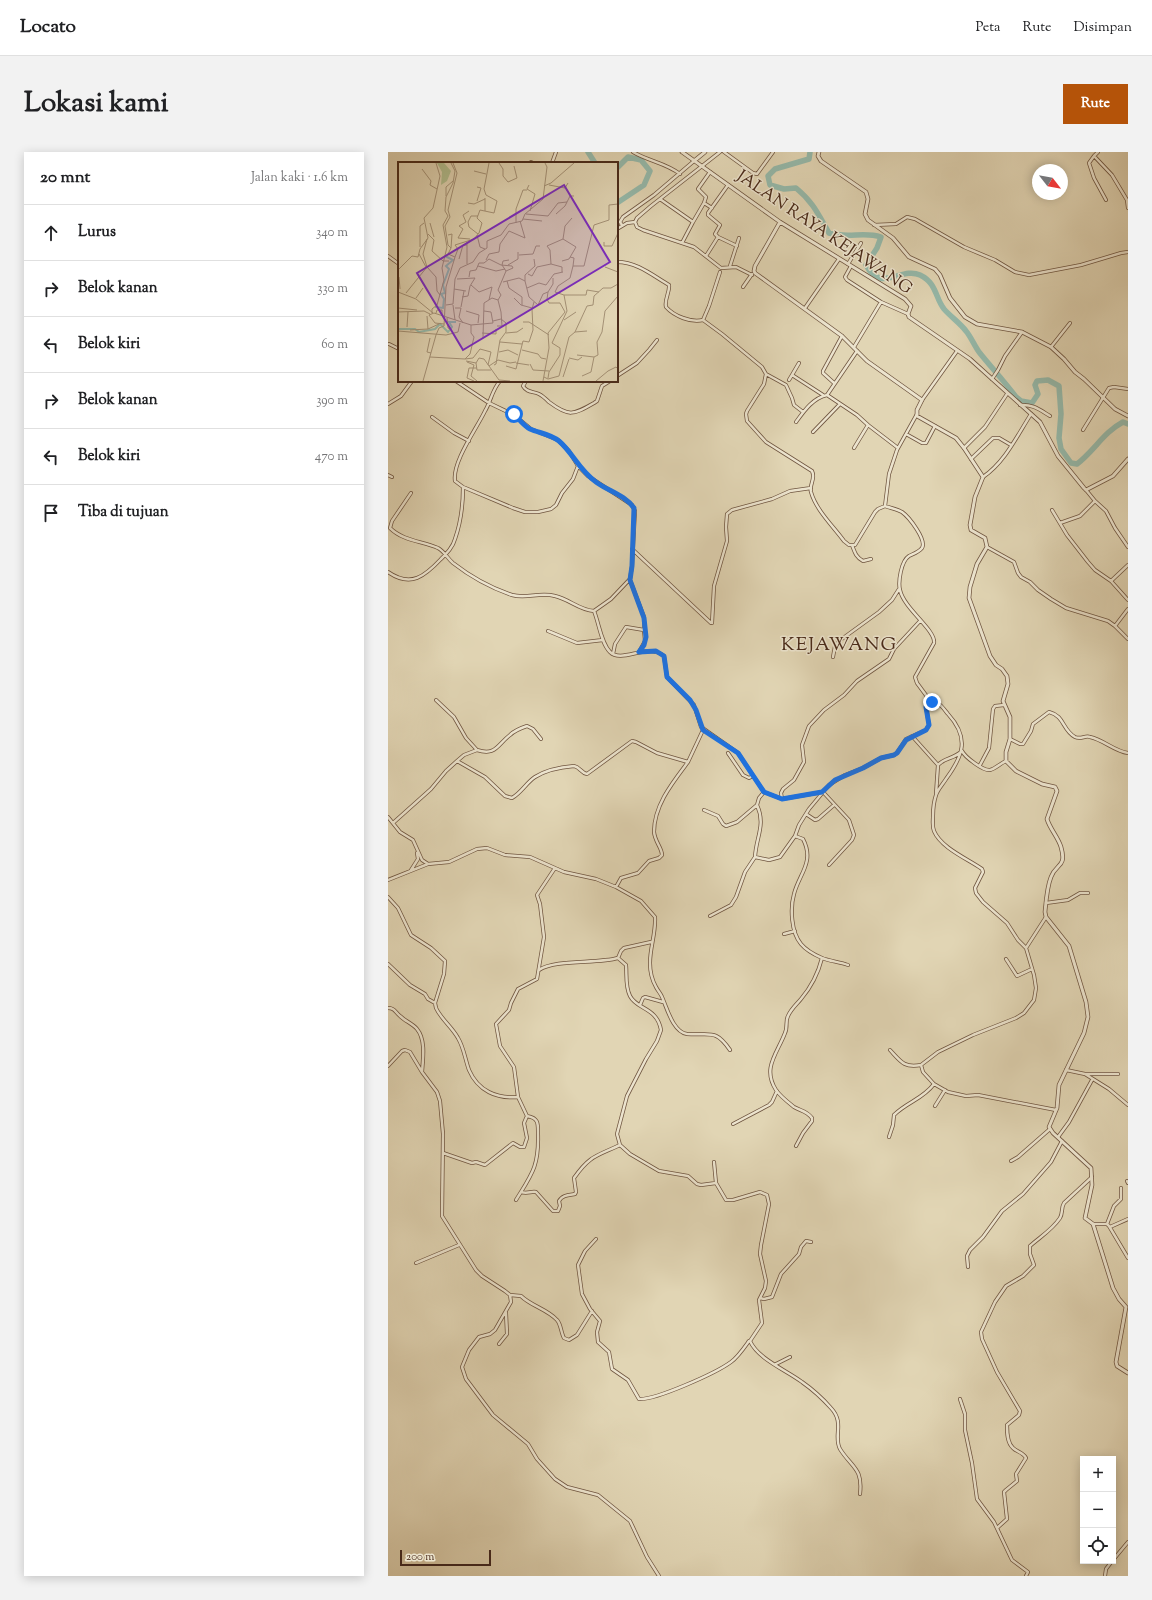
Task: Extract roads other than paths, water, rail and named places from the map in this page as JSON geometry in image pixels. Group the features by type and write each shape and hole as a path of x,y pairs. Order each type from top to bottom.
{"street":[{"path":"552,162 556,152"},
{"path":"633,152 648,160 671,168 680,174"},
{"name":"JALAN RAYA KEJAWANG","path":"682,152 780,222 906,299 911,306 908,314 913,320 957,352 970,359 1007,394 1031,414 1042,426 1058,456 1081,486 1086,490"},
{"path":"622,225 620,222 623,216 635,209 680,174 705,152"},
{"path":"635,222 637,218 660,199 720,152"},
{"path":"724,152 753,173 757,174 773,152"},
{"path":"819,152 818,156 821,161 866,192 868,199 865,214 866,218 873,225 893,238 909,257 935,269 940,275 953,303 969,320 977,324 1022,332 1051,347 1102,398 1115,409 1128,416"},
{"path":"1098,152 1088,163 1106,200"},
{"path":"1094,156 1112,175 1127,200 1128,208"},
{"path":"682,243 704,203 706,197 698,189 710,172"},
{"path":"728,185 708,215 720,224 715,234 726,242 737,246"},
{"path":"660,199 693,222"},
{"path":"704,203 712,208"},
{"path":"873,225 896,224 907,217 915,219 964,247 995,260 1021,275 1029,275 1080,265 1128,252"},
{"path":"618,228 627,223 635,222"},
{"path":"635,222 637,227 643,230 698,249 721,268 730,266 753,273 805,308 842,336 867,361 922,400"},
{"path":"743,287 753,273 755,266 780,222"},
{"path":"706,256 718,237"},
{"path":"730,266 739,238"},
{"path":"861,243 849,265 846,280 882,302 908,314"},
{"path":"388,256 398,263"},
{"path":"805,308 839,259"},
{"path":"618,262 636,265 669,285 665,306 668,309 689,320 703,320 722,334 762,367 766,374 786,385 794,405 803,412"},
{"path":"703,320 712,299 720,272"},
{"path":"854,347 882,302"},
{"path":"1051,347 1070,323"},
{"path":"992,380 1005,356 1022,332"},
{"path":"834,383 823,373 823,371 842,336"},
{"path":"618,375 637,363 657,340"},
{"path":"389,344 398,348"},
{"path":"796,422 811,404 825,395 857,350"},
{"path":"885,506 889,474 898,448 917,414 922,400 957,352"},
{"path":"789,380 799,363"},
{"path":"766,374 764,384 747,410 747,421 766,442 812,471 814,478 810,488 817,506 844,541 852,545 855,555 858,558 863,561 871,559"},
{"path":"792,375 857,415 898,448"},
{"path":"388,404 401,396 411,382"},
{"path":"458,382 489,403 514,414 530,429 558,440 569,451 578,466 597,483 624,498 634,508 632,566 630,580 644,618 645,641 639,652"},
{"path":"499,382 458,464 454,476 455,481 463,487 519,510 538,512 551,509 556,505 562,493 573,479 578,466"},
{"path":"525,382 523,386 525,389 532,393 539,394 559,409 569,413 594,403 598,398 601,388 609,382"},
{"path":"1083,430 1102,398 1111,387 1128,389"},
{"path":"964,448 985,427 1007,394"},
{"path":"813,432 840,404"},
{"path":"1020,405 1036,407 1050,416"},
{"path":"917,414 917,416 936,425 956,438 983,477"},
{"path":"1026,948 1044,918 1050,879 1053,873 1062,865 1063,861 1061,846 1047,819 1057,791 1055,787 1042,784 1016,771 1006,760 1006,752 1010,738 1010,718 1003,701 1008,684 1007,676 1002,669 996,665 990,656 969,598 970,587 977,564 987,547 985,538 971,530 970,525 975,497 983,477 999,463 1031,414"},
{"path":"432,417 454,433 469,441"},
{"path":"854,448 868,425"},
{"path":"906,434 922,443 926,443 936,425"},
{"path":"971,459 993,438 998,438 1011,445"},
{"path":"1128,459 1113,476 1086,490 1095,501 1106,510 1115,528 1128,547"},
{"path":"388,475 392,477"},
{"path":"388,572 399,578 412,580 423,576 446,554 456,537 462,511 463,487"},
{"path":"632,549 712,623 714,586 727,541 727,514 732,510 772,499 790,491 810,488"},
{"path":"411,493 392,521 390,528 408,539 432,546 446,554 454,563 474,578 497,589 518,596 549,594 564,599 583,609 594,611 612,599 630,580"},
{"path":"1060,523 1080,516 1095,501"},
{"path":"833,656 839,641 879,612 892,600 899,590 904,562 909,556 921,550 923,541 907,517 898,510 885,506 875,512 857,543 852,545"},
{"path":"1052,510 1067,535 1088,562 1095,570 1111,582 1128,600"},
{"path":"987,547 1014,562 1018,573 1051,599 1066,608 1098,617 1116,626 1128,639"},
{"path":"1111,582 1128,565"},
{"path":"899,590 908,607 932,633 935,639 915,679 932,702 935,702 942,707 955,722 961,738 962,751 959,760 936,794"},
{"path":"1116,626 1128,609"},
{"path":"594,611 603,640 609,652 619,656 639,652 656,651 664,656 667,677 690,700 696,710 703,730 738,753 764,792 782,799 822,792"},
{"path":"782,799 781,793 783,789 794,780 804,762 802,745 809,726 824,710 844,695 857,681 889,659 894,649 920,621"},
{"path":"613,654 616,644 626,627 629,626 639,630 644,630"},
{"path":"548,632 576,643 603,640"},
{"path":"436,700 454,717 466,738 477,750 484,752 495,750 510,735 527,726 533,729 541,739"},
{"path":"755,857 769,860 780,857 795,836 806,814 822,792 835,780 863,768 881,758 894,755 906,740 926,730 928,722 926,707 932,702"},
{"path":"980,765 989,748 993,709 995,706 1004,705"},
{"path":"1010,738 1020,744 1023,744 1031,731 1033,724 1049,712 1057,715 1060,718 1064,728 1075,737 1079,739 1091,737 1119,752 1128,754"},
{"path":"616,887 622,878 638,874 649,861 659,858 662,855 662,851 656,842 655,837 656,815 667,791 688,762 703,730"},
{"path":"890,1050 905,1065 921,1065 938,1052 1024,1014 1034,1000 1036,988 1026,948 1002,918 983,902 976,893 975,888 983,872 982,869 954,851 936,834 933,822 938,765 912,736"},
{"path":"457,761 485,777 505,796 512,798 519,794 536,776 556,769 574,766 587,774 632,741 657,753 688,762"},
{"path":"393,823 431,789 446,771 457,761 464,755 477,750"},
{"path":"962,751 971,761 987,770 991,770 1006,760"},
{"path":"938,765 941,762 957,756 962,751"},
{"path":"728,753 746,777 749,778 753,776"},
{"path":"704,810 718,816 726,826 737,822 757,805 759,798 764,792"},
{"path":"822,792 849,820 854,835 852,840 829,865"},
{"path":"806,814 815,820 818,819 834,804"},
{"path":"710,916 731,905 736,897 745,872 755,857 756,845 761,832 762,821 757,805"},
{"path":"388,818 400,832 413,840 423,861 428,864"},
{"path":"795,836 803,839 806,846 807,857 805,870 794,894 792,914 795,930 801,944 809,950 822,958 848,965"},
{"path":"411,870 418,859 417,848"},
{"path":"388,880 428,864 449,862 471,851 487,848 505,855 530,856 564,872 616,887 641,901 655,917 655,928 651,942 650,964 652,977 673,1022 682,1032 687,1034 712,1034 721,1039 730,1050"},
{"path":"516,1200 536,1165 539,1151 538,1123 535,1119 527,1116 518,1098 514,1067 500,1046 496,1024 509,1010 510,1003 518,989 537,979 544,937 540,904 537,895 555,868"},
{"path":"1046,903 1068,900 1080,893 1088,893"},
{"path":"388,897 398,908 411,935 431,948 445,961 444,974 435,1003 437,1011 458,1037 474,1078 495,1096 518,1098"},
{"path":"1044,918 1069,946 1088,1010 1088,1022 1059,1085 1057,1108 1049,1125 1050,1129 1091,1168 1092,1185 1085,1218 1092,1224 1113,1288 1119,1299 1126,1307 1116,1362 1117,1366 1128,1373"},
{"path":"784,934 795,930"},
{"path":"618,958 624,948 651,942"},
{"path":"538,970 555,964 593,962 618,958"},
{"path":"618,958 626,965 626,980 630,996 634,1002 647,1009 654,1016 660,1026 660,1034 627,1096 617,1134 620,1145 630,1154 659,1171 688,1176 701,1185 716,1183"},
{"path":"796,1146 812,1121 812,1118 807,1112 794,1107 777,1091 771,1080 771,1063 785,1035 787,1027 786,1020 788,1015 808,990 817,974 822,958"},
{"path":"1006,959 1017,976 1032,969"},
{"path":"388,964 410,985 425,994 428,999 435,1003"},
{"path":"640,1005 645,997 664,1002"},
{"path":"388,1008 394,1010 399,1016 418,1030 423,1052 422,1072"},
{"path":"388,1066 404,1050 410,1052 422,1072 437,1092 440,1101 443,1134 441,1212 446,1224 476,1270 482,1276 502,1288 510,1295 521,1296 526,1301 542,1309 558,1320 564,1338 569,1340 577,1335 592,1311"},
{"path":"921,1065 923,1072 934,1084 945,1090 960,1095 978,1095 1057,1108"},
{"path":"1066,1070 1085,1074 1118,1074"},
{"path":"1085,1074 1092,1080 1109,1089 1128,1105"},
{"path":"1058,1137 1069,1122 1092,1080"},
{"path":"888,1137 893,1125 894,1115 908,1104 926,1094 934,1084"},
{"path":"935,1106 945,1090"},
{"path":"733,1124 769,1105 777,1091"},
{"path":"443,1153 472,1163 476,1162 485,1165 513,1143 520,1147 524,1147 527,1138 524,1123 527,1116"},
{"path":"1011,1161 1050,1129"},
{"path":"968,1267 967,1256 970,1250 984,1237 1002,1211 1023,1194 1051,1162 1062,1140"},
{"path":"521,1192 528,1194 536,1192 551,1209 556,1212 559,1210 560,1199 562,1196 575,1194 574,1178 586,1161 620,1145"},
{"path":"596,1239 585,1251 578,1265 582,1294 600,1321 597,1332 598,1342 609,1352 612,1369 628,1380 639,1399 657,1396 713,1372 732,1361 750,1341 762,1323 759,1304 766,1285 760,1250 768,1217 769,1199 760,1192 734,1200 726,1200 716,1183 714,1162"},
{"path":"997,1528 1007,1519 1004,1492 1017,1481 1016,1474 1026,1458 1024,1455 1012,1448 1009,1443 1007,1425 1019,1414 1020,1411 996,1372 980,1332 995,1302 1006,1286 1023,1276 1034,1266 1030,1254 1030,1246 1043,1236 1058,1220 1064,1203 1092,1176"},
{"path":"1107,1224 1114,1206 1121,1198 1121,1188"},
{"path":"1110,1227 1128,1219"},
{"path":"1092,1224 1107,1224 1128,1258"},
{"path":"760,1298 764,1299 772,1297 781,1274 799,1254 803,1244 806,1242 811,1242"},
{"path":"416,1263 459,1245"},
{"path":"510,1295 511,1302 495,1330 490,1334 479,1337 469,1350 462,1367 466,1379 493,1415 528,1444 537,1459 555,1479 567,1487 598,1495 630,1521 647,1557 659,1576"},
{"path":"499,1344 506,1338 507,1334 505,1312"},
{"path":"750,1341 755,1349 769,1361 803,1382 832,1409 838,1422 838,1444 859,1474 861,1480 860,1494"},
{"path":"775,1364 778,1364 790,1357"},
{"path":"960,1399 965,1414 965,1430 972,1463 975,1494 991,1517 1012,1560 1027,1570 1028,1573 1026,1576"},
{"path":"1116,1556 1128,1542"},
{"path":"1105,1576 1106,1569 1109,1564"}],"waterway":[{"path":"588,152 594,162"},
{"path":"810,152 809,159 775,169 768,176 770,185 784,189 796,188 811,204 829,233 836,235 874,235 881,237 877,248 866,265 872,273 878,278 885,279 913,273 926,278 933,286 944,309 964,328 979,352 1021,401 1032,403 1038,394 1035,385 1037,381 1048,380 1059,386 1061,414 1059,438 1061,449 1071,463 1077,464 1116,426 1123,422 1128,424"},
{"path":"618,167 628,157 641,160 650,171 644,185 618,202"}],"district":[{"name":"KEJAWANG","path":"839,645"}]}
